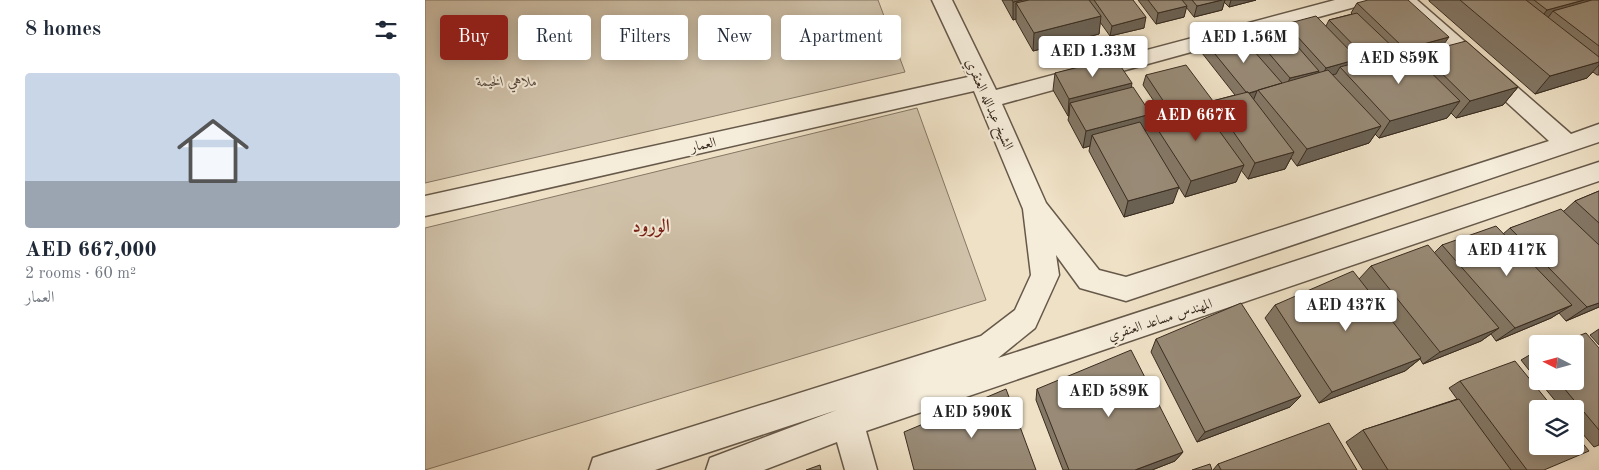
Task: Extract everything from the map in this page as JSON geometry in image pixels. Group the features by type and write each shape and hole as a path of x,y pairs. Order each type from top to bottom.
{"street":[{"name":"الشيخ عبدالله العنقري","path":"941,0 1036,209"},
{"path":"1280,0 1296,17"},
{"name":"العمار","path":"425,206 984,91 1296,17 1359,0"},
{"path":"1405,0 1567,144"},
{"path":"1036,209 1090,280 1126,289 1599,133"},
{"name":"المهندس مساعد العنقري","path":"722,470 848,422 1599,171"},
{"path":"605,470 990,347 1025,319 1045,274 1036,209"},
{"path":"1279,240 1301,272"},
{"path":"848,422 861,470"}],"green space":[{"name":"ملاهي الخيمة","path":"425,0 878,0 884,15 781,15 781,60 900,60 905,72 425,183"},
{"path":"917,108 986,300 425,470 425,228"}],"building":[{"path":"1029,0 1089,0 1101,16 1034,33 1016,3"},
{"path":"1094,0 1133,0 1146,17 1112,26"},
{"path":"1148,0 1182,0 1187,6 1158,13"},
{"path":"1192,0 1222,0 1197,6"},
{"path":"1368,0 1408,0 1449,37 1405,49 1357,3"},
{"path":"1460,0 1526,0 1599,57 1599,62 1550,76"},
{"path":"1534,0 1584,0 1547,10"},
{"path":"1592,0 1599,0 1599,46 1553,11"},
{"path":"1357,13 1397,51 1367,59 1329,20"},
{"path":"1316,16 1358,59 1326,68 1286,24"},
{"path":"1277,23 1319,71 1290,78 1249,30"},
{"path":"1239,34 1282,83 1249,93 1246,92 1206,43"},
{"path":"1466,41 1518,87 1470,101 1421,53"},
{"path":"1407,49 1460,101 1390,121 1340,67"},
{"path":"1115,58 1132,83 1069,99 1055,73"},
{"path":"1186,65 1213,101 1201,106 1199,103 1170,111 1146,75"},
{"path":"1328,70 1381,126 1307,149 1258,90"},
{"path":"1133,87 1151,114 1086,131 1070,103"},
{"path":"1248,92 1294,152 1255,163 1212,101"},
{"path":"1199,103 1244,165 1191,181 1149,116"},
{"path":"1140,122 1179,187 1128,201 1092,135"},
{"path":"1599,191 1599,223 1575,201"},
{"path":"1561,209 1599,245 1599,303 1587,307 1510,228"},
{"path":"1496,226 1572,305 1515,328 1442,245"},
{"path":"1428,245 1499,328 1440,352 1371,266"},
{"path":"1353,271 1421,358 1332,392 1275,305"},
{"path":"1241,303 1301,396 1205,432 1156,339"},
{"path":"1586,333 1599,348 1599,430 1584,412 1584,400 1574,400 1566,390 1584,390 1584,335 1581,335"},
{"path":"1131,350 1183,452 1135,470 1069,470 1037,389"},
{"path":"1515,361 1529,378 1529,390 1539,390 1547,400 1529,400 1529,455 1580,455 1544,470 1527,470 1460,381"},
{"path":"1006,389 1036,470 914,470 904,432"},
{"path":"1459,399 1511,470 1388,470 1363,430"},
{"path":"1329,423 1357,470 1221,470 1218,464"},
{"path":"1584,445 1589,451 1584,453"},
{"path":"1210,464 1212,470 1192,470"},
{"path":"820,465 821,470 806,470"}],"district":[{"name":"الورود","path":"651,225"}]}
